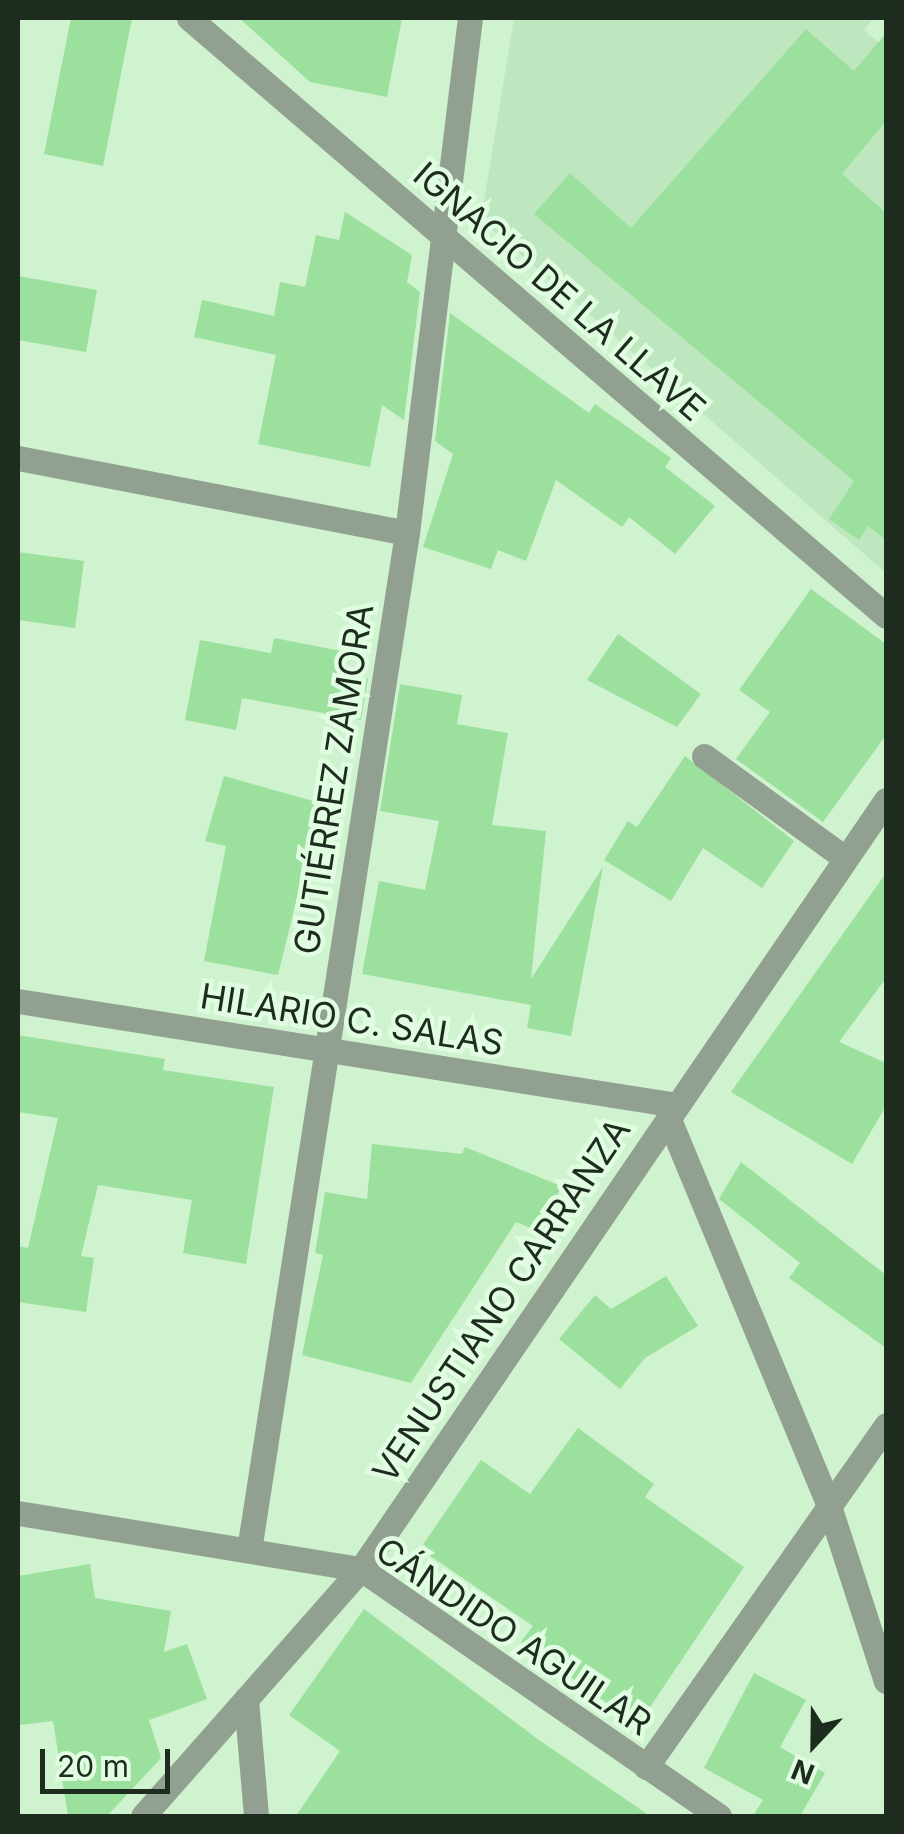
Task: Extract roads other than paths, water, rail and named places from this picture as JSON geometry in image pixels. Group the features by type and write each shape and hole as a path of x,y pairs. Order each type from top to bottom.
{"street":[{"name":"IGNACIO DE LA LLAVE","path":"189,18 886,616"},
{"name":"GUTIÉRREZ ZAMORA","path":"248,1550 406,533 470,18"},
{"path":"18,458 406,533"},
{"path":"704,756 845,858"},
{"name":"VENUSTIANO CARRANZA","path":"143,1816 361,1568 886,800"},
{"name":"HILARIO C. SALAS","path":"18,1001 672,1111"},
{"path":"672,1111 830,1509 886,1681"},
{"path":"646,1767 886,1425"},
{"name":"CÁNDIDO AGUILAR","path":"18,1513 361,1568 719,1816"},
{"path":"246,1699 256,1816"}]}
